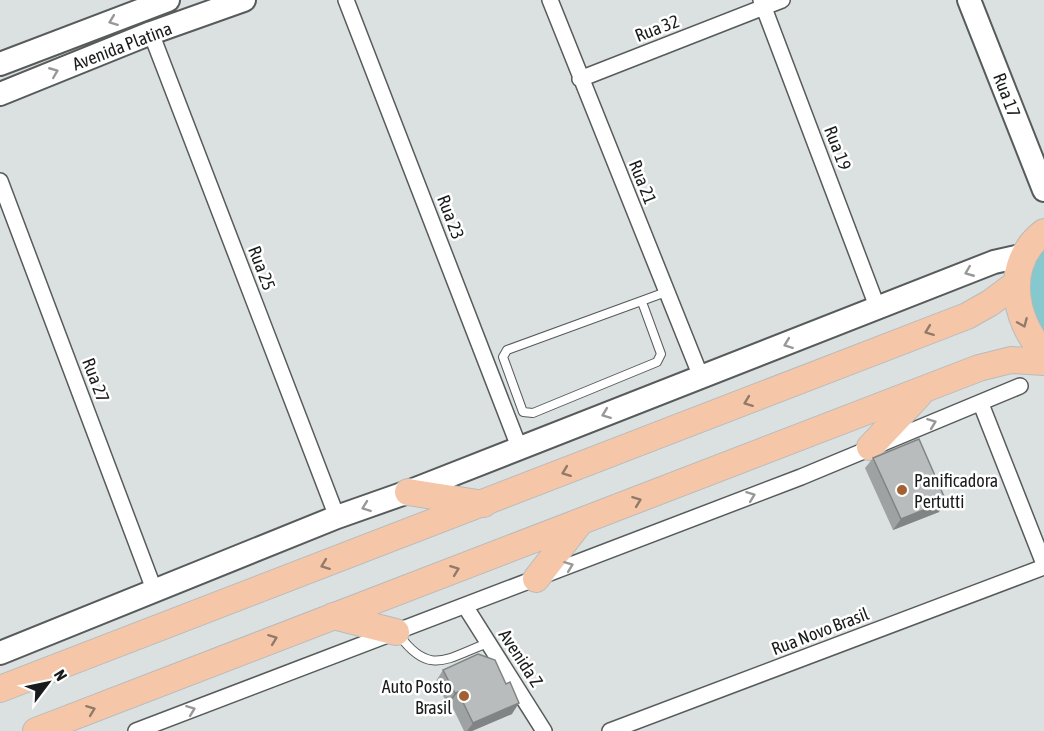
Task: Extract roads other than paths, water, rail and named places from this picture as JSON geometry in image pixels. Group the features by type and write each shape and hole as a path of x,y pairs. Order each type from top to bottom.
{"main road":[{"path":"1044,232 1025,255 1017,283 1020,317 1027,333 1044,353"},
{"path":"0,689 967,316 990,303 1017,283"},
{"path":"36,731 979,368 1011,360 1044,362"},
{"path":"870,447 924,389"},
{"path":"408,492 484,504"},
{"path":"536,579 578,524"},
{"path":"333,616 396,632"}],"street":[{"name":"Avenida Platina","path":"0,64 168,0"},
{"name":"Avenida Platina","path":"0,94 151,33 244,0"},
{"name":"Rua 23","path":"346,0 519,447"},
{"name":"Rua 21","path":"550,0 700,378"},
{"name":"Rua 32","path":"580,79 763,3 782,0"},
{"name":"Rua 17","path":"969,0 1044,190"},
{"name":"Rua 19","path":"763,3 878,309"},
{"name":"Rua 25","path":"151,33 337,518"},
{"name":"Rua 27","path":"0,181 155,592"},
{"path":"0,653 337,518 994,262 1025,255"},
{"path":"136,731 801,477 1020,386"},
{"path":"981,404 1044,565"},
{"name":"Rua Novo Brasil","path":"610,731 1044,565"},
{"name":"Avenida Z","path":"465,606 544,731"}],"lane":[{"path":"642,302 661,354 657,362 533,413 523,411 504,357 507,350 666,292"},
{"path":"396,632 411,651 424,661 436,662 488,643"}],"place":[{"name":"Panificadora Pertutti","path":"902,490"},
{"name":"Auto Posto Brasil","path":"464,696"}]}
